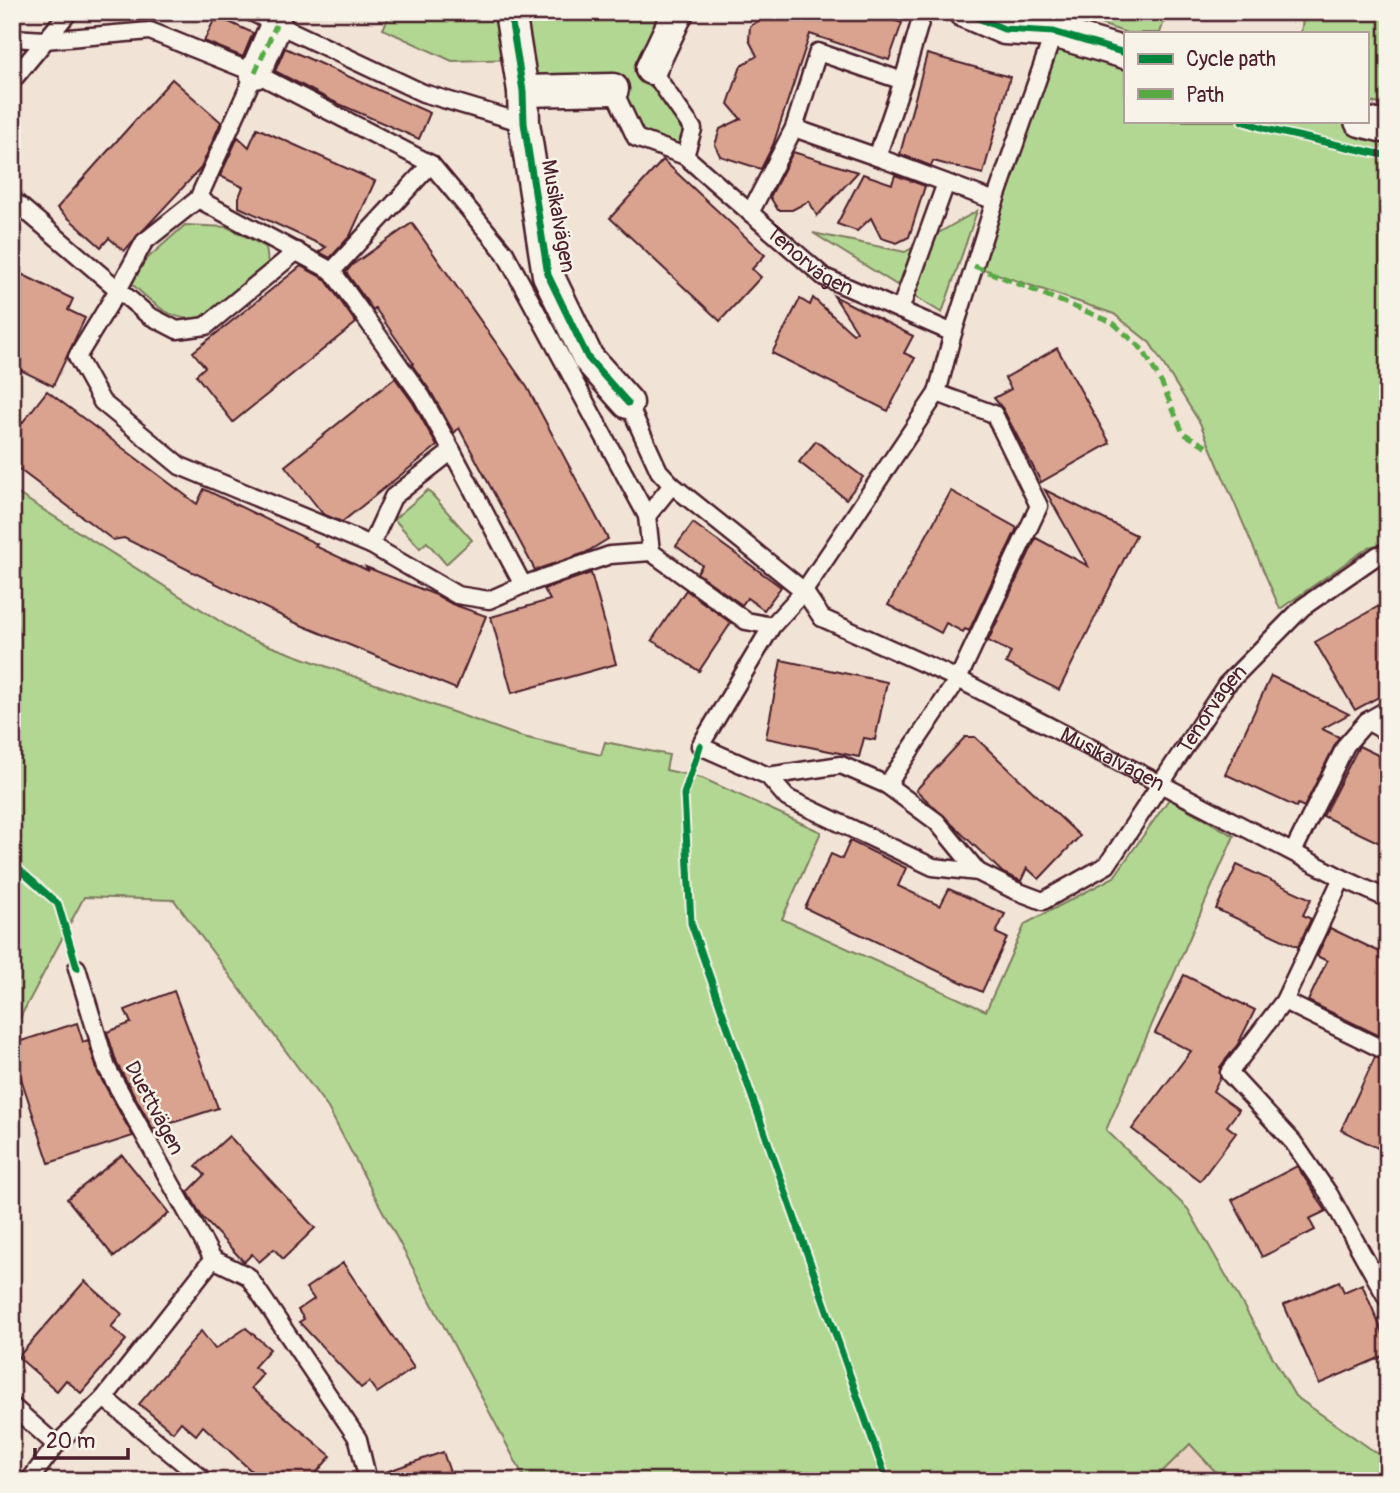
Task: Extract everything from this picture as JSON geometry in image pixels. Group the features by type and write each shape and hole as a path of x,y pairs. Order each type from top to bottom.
{"street":[{"name":"Musikalvägen","path":"510,12 548,275 588,358 628,403"},
{"path":"651,69 678,12"},
{"path":"964,12 1004,29 1054,32 1124,53"},
{"path":"255,73 264,19"},
{"path":"523,91 612,89"},
{"path":"1364,122 1388,128"}],"lane":[{"path":"12,81 69,12"},
{"path":"877,157 904,81 923,12"},
{"path":"264,19 423,93 524,123"},
{"path":"12,38 45,40 150,31 255,73 431,164 505,253 647,516 651,552"},
{"name":"Musikalvägen","path":"628,403 659,471 672,485 804,591 822,618 958,679 1163,784 1107,865 1042,901 978,872 933,867 787,798 768,776 700,746 772,626 804,591 937,393 995,201 1054,32"},
{"path":"750,213 794,128 818,52 904,81"},
{"path":"651,69 693,129 685,156"},
{"path":"255,73 198,199 144,242 77,357 102,402 180,466 370,545 457,595 489,600 523,585 610,555 651,552 746,621 772,626"},
{"name":"Tenorvägen","path":"612,89 636,138 685,156 824,277 953,333"},
{"path":"794,128 995,201"},
{"path":"332,271 431,164"},
{"path":"900,310 946,183"},
{"path":"12,199 148,315 177,330 206,326 297,251"},
{"path":"198,199 332,271 422,397 523,585"},
{"path":"887,785 958,679 1039,506 994,414 937,393"},
{"path":"370,545 393,497 452,451"},
{"path":"647,516 672,485"},
{"name":"Tenorvägen","path":"1163,784 1226,685 1303,607 1378,555 1388,553"},
{"path":"1293,852 1346,744 1367,722 1388,709"},
{"path":"1367,722 1388,733"},
{"name":"Musikalvägen","path":"768,776 841,765 887,785 937,822 978,872"},
{"path":"1163,784 1388,900"},
{"path":"1342,878 1284,1001 1229,1073 1293,1142 1329,1194 1388,1300"},
{"name":"Duettvägen","path":"77,968 107,1068 213,1259"},
{"path":"1284,1001 1388,1052"},
{"path":"29,1481 56,1445 104,1398 213,1259 248,1276 358,1439 368,1481"},
{"path":"104,1398 205,1481"},
{"path":"12,1406 56,1445"}],"shaded area":[{"path":"1190,1444 1224,1481 1153,1481"}],"green space":[{"path":"391,12 678,12 651,69 693,129 685,156 636,138 612,89 523,91 517,59 452,61 383,29"},
{"path":"1065,12 1167,12 1160,32 1124,32"},
{"path":"1304,12 1388,12 1388,106 1368,101 1368,32 1301,32"},
{"path":"1054,32 1124,53 1124,122 1364,122 1388,128 1388,542 1369,547 1280,609 1200,423 1150,343 1114,314 974,266"},
{"path":"977,211 942,313 813,233 905,252"},
{"path":"185,225 227,227 266,247 268,263 204,315 188,319 162,309 132,284 140,265"},
{"path":"12,490 245,637 519,736 601,755 605,742 669,755 666,770 702,778 821,832 782,919 986,1011 1025,924 1114,877 1169,799 1234,836 1106,1130 1188,1209 1295,1396 1388,1461 1388,1481 1224,1481 1190,1444 1153,1481 526,1481 328,1108 174,900 84,897 12,1033"},
{"path":"428,490 472,540 446,564 427,542 420,548 394,519"}],"building":[{"path":"760,12 869,12 902,23 889,60 810,34 773,145 761,169 720,156 715,145 720,129 741,119 728,104 741,66 757,56 749,40 750,26 763,18 760,17"},
{"path":"216,16 253,33 243,57 204,41"},
{"path":"285,48 430,113 419,139 330,100 275,71"},
{"path":"927,54 1010,77 983,174 933,161 931,166 900,154"},
{"path":"172,79 221,122 201,168 124,251 109,238 101,247 57,208"},
{"path":"257,128 375,181 350,236 330,258 319,252 326,247 239,207 243,187 220,176 238,137 249,147"},
{"path":"793,152 858,172 817,216 809,201 792,210 778,210 770,197"},
{"path":"663,160 765,255 752,269 761,277 720,321 610,218"},
{"path":"863,174 892,184 895,175 925,186 909,237 897,243 881,238 871,218 857,231 837,224"},
{"path":"412,223 527,387 608,539 585,553 535,570 459,428 454,433 413,363 346,272"},
{"path":"301,266 325,279 356,323 233,422 196,375 205,367 193,352"},
{"path":"19,273 73,299 68,310 85,318 53,386 12,366 12,288"},
{"path":"834,296 913,336 904,353 915,358 888,411 772,353 800,299 810,305 813,298 853,334 857,331"},
{"path":"1057,348 1110,443 1041,482 1003,409 994,398 1011,389 1005,378"},
{"path":"395,378 413,403 437,446 342,522 323,514 285,466"},
{"path":"47,391 197,504 204,489 369,571 366,567 486,616 456,689 296,623 124,538 113,540 12,464 12,436"},
{"path":"816,441 863,477 846,499 799,462"},
{"path":"1045,490 1136,535 1059,690 1006,663 1011,652 988,641 1036,538 1088,566"},
{"path":"951,491 1017,528 969,631 965,629 963,632 946,623 941,633 888,605"},
{"path":"693,523 781,587 764,610 747,598 742,605 697,573 702,565 676,546"},
{"path":"591,573 616,664 512,693 491,617 550,600 544,589"},
{"path":"686,590 731,623 699,671 652,640"},
{"path":"1388,601 1388,692 1355,710 1315,642"},
{"path":"781,660 887,682 875,740 864,738 859,757 766,738"},
{"path":"1271,676 1349,714 1322,729 1339,737 1304,807 1298,804 1296,807 1225,774"},
{"path":"965,737 975,737 1080,836 1039,879 1027,868 1021,881 1003,873 916,790"},
{"path":"1359,746 1388,760 1388,847 1323,816"},
{"path":"850,841 906,868 898,886 940,906 949,889 1005,914 996,933 1007,938 982,992 805,908 831,854 842,859"},
{"path":"1237,865 1311,899 1303,915 1311,919 1298,947 1216,909"},
{"path":"1330,928 1388,956 1388,1040 1308,1001 1327,961 1317,956"},
{"path":"1184,975 1255,1010 1238,1044 1220,1067 1220,1078 1213,1091 1239,1110 1227,1126 1236,1133 1200,1181 1132,1129 1191,1051 1155,1033"},
{"path":"174,991 218,1108 153,1129 117,1064 107,1032 131,1023 125,1010"},
{"path":"77,1023 83,1042 88,1040 98,1073 133,1136 49,1163 12,1044"},
{"path":"1375,1057 1388,1062 1388,1153 1341,1130"},
{"path":"229,1136 315,1228 283,1259 274,1249 259,1262 252,1254 244,1262 202,1217 188,1192 205,1175 196,1166"},
{"path":"122,1155 169,1213 114,1257 67,1199"},
{"path":"1297,1166 1326,1211 1309,1219 1315,1230 1262,1257 1232,1200"},
{"path":"343,1263 414,1368 377,1393 369,1382 361,1388 299,1322 304,1319 298,1310 314,1299 306,1288"},
{"path":"85,1281 122,1314 111,1327 126,1340 81,1393 66,1380 57,1391 18,1357"},
{"path":"1339,1281 1344,1292 1362,1284 1388,1345 1388,1354 1319,1384 1284,1305"},
{"path":"246,1328 270,1349 254,1367 263,1374 251,1388 331,1456 309,1481 262,1481 203,1426 196,1435 181,1422 173,1432 139,1404 201,1331 215,1349"},
{"path":"443,1452 453,1481 378,1481 377,1475"}],"marked path":[{"path":"255,73 276,25"},
{"path":"974,266 1112,322 1143,350 1162,384 1183,433 1211,449"}],"cycle path":[{"path":"510,12 548,275 588,358 628,403"},
{"path":"964,12 1004,29 1054,32 1124,53"},
{"path":"1245,122 1388,156"},
{"path":"700,746 684,794 691,923 887,1481"},
{"path":"12,863 58,904 77,968"}]}
